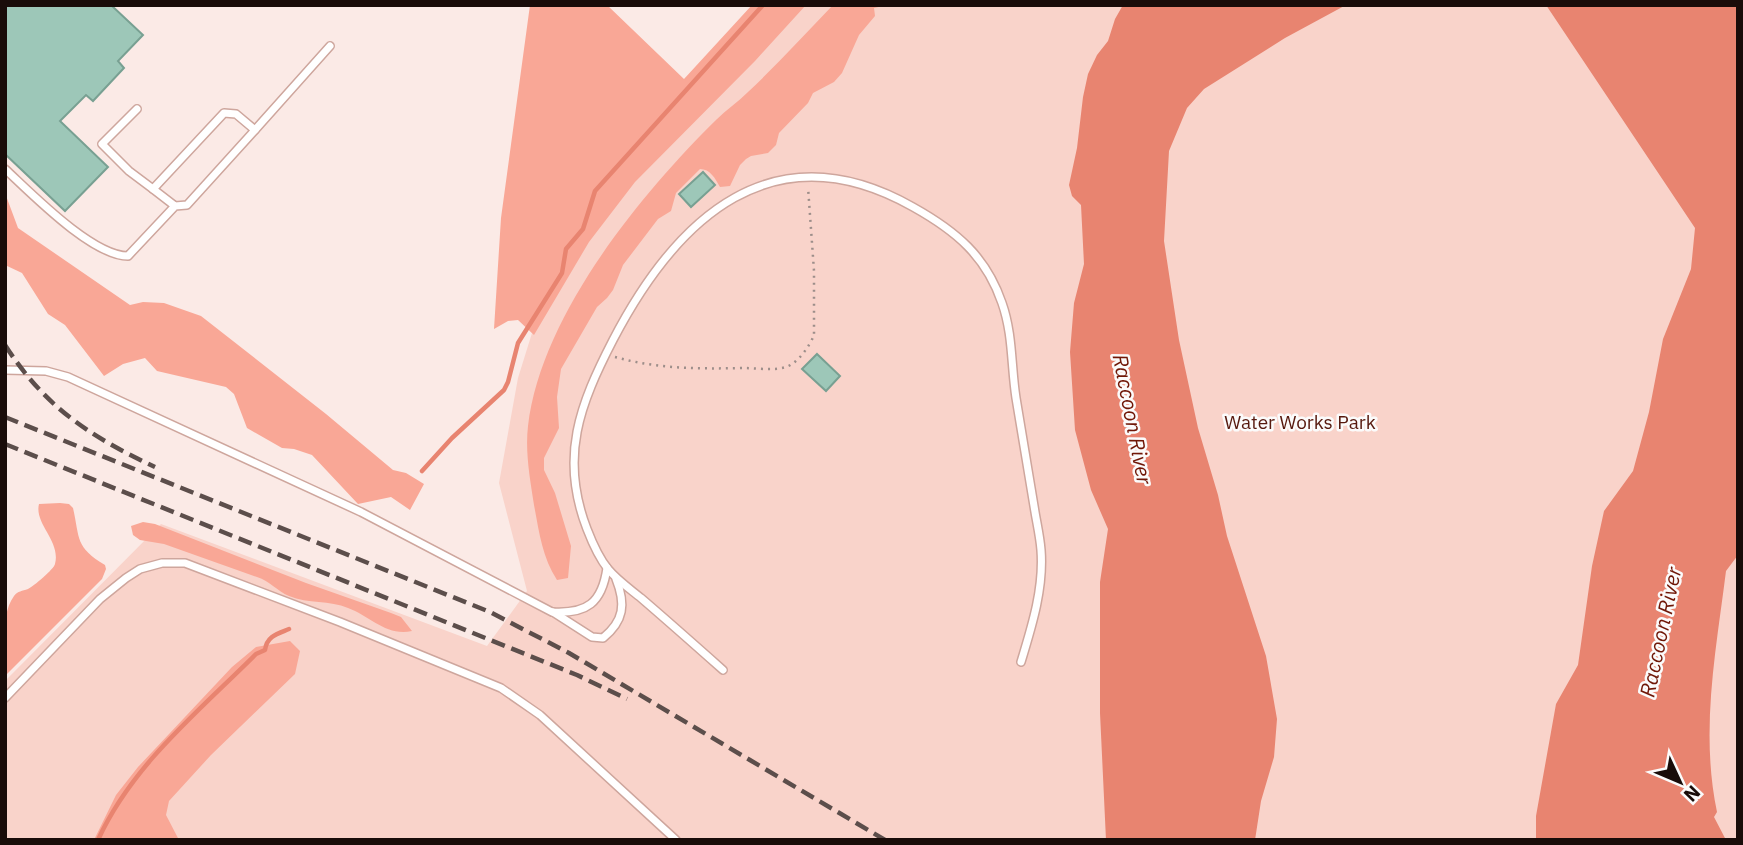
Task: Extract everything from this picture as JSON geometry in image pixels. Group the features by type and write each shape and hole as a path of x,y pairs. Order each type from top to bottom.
{"lane":[{"path":"5,169 60,221 117,256 128,256 175,206 187,205 330,46"},
{"path":"137,109 102,144 129,171 175,206"},
{"path":"153,189 224,113 236,114 255,130"},
{"path":"723,670 607,568 587,529 579,505 574,455 582,405 624,318 692,227 712,211 755,188 778,181 829,176 903,201 946,228 976,254 993,280 1003,304 1009,328 1012,377 1041,550 1034,618 1021,662"},
{"path":"5,370 46,371 68,377 360,512 552,611 592,637 603,638 619,623 623,599 615,575"},
{"path":"5,698 100,599 120,582 139,569 162,563 185,563 340,622 501,688 540,715 676,840"},
{"path":"552,611 578,612 586,607 597,598 604,587 607,568"}],"path":[{"path":"606,354 647,365 672,368 776,369 789,366 810,345 814,335 814,271 808,177"}],"green space":[{"name":"Water Works Park","path":"793,5 1738,5 1738,840 5,840 5,681 161,524 487,646 527,591 499,483 518,378 546,288 589,225"}],"shaded area":[{"path":"530,5 607,5 684,79 752,5 806,5 755,61 635,182 589,242 534,335 518,320 508,321 494,329 501,218"},
{"path":"833,5 888,5 874,8 875,16 859,35 842,73 834,82 813,93 808,103 779,133 776,145 768,153 746,159 740,165 730,186 720,187 709,172 700,169 676,193 671,211 658,219 623,265 613,290 597,307 561,369 557,397 559,428 544,458 544,470 555,493 571,546 568,578 557,580 544,553 534,505 527,446 528,426 537,384 552,342 598,260 656,184 686,150 759,82"},
{"path":"5,193 18,228 130,305 143,302 164,303 201,316 393,470 406,473 424,484 410,510 391,497 358,504 312,455 282,448 247,428 234,394 226,387 157,371 145,358 123,364 104,376 65,325 48,314 22,273 5,265"},
{"path":"39,504 69,504 73,508 80,541 88,553 105,565 106,569 102,579 5,676 4,634 10,604 16,594 35,585 55,564 54,548 40,519"},
{"path":"143,522 155,524 401,617 412,631 395,631 341,606 296,598 257,577 164,544 140,540 133,535 131,526"},
{"path":"290,641 300,651 295,674 211,755 169,801 166,815 179,840 94,840 116,795 138,767 232,667 256,647"}],"water":[{"name":"Raccoon River","path":"1123,5 1346,5 1285,38 1204,89 1187,108 1169,151 1164,241 1179,340 1198,428 1227,536 1266,656 1277,719 1274,757 1261,801 1255,840 1106,840 1100,713 1100,582 1108,529 1091,490 1075,430 1070,352 1074,303 1084,264 1081,205 1072,196 1069,185 1088,74 1097,55 1108,41"},
{"name":"Raccoon River","path":"1546,5 1738,5 1738,555 1726,571 1714,661 1710,721 1712,782 1717,812 1714,817 1726,840 1536,840 1536,816 1556,704 1578,665 1592,566 1604,511 1633,471 1649,412 1663,339 1691,269 1695,228"}],"building":[{"path":"5,5 111,5 143,35 118,61 124,68 93,101 86,95 60,121 108,167 65,211 5,154"},
{"path":"703,172 715,185 691,207 679,194"},
{"path":"817,354 840,376 826,391 802,369"}],"waterway":[{"path":"422,471 452,438 504,390 518,343 562,273 566,249 583,229 595,191 763,5"},
{"path":"98,840 129,787 168,740 256,654 265,650 270,639 289,629"}],"railway":[{"path":"5,345 36,386 70,418 109,444 155,467"},
{"path":"5,417 490,612 569,653 885,840"},
{"path":"5,444 577,675 627,699"}]}
